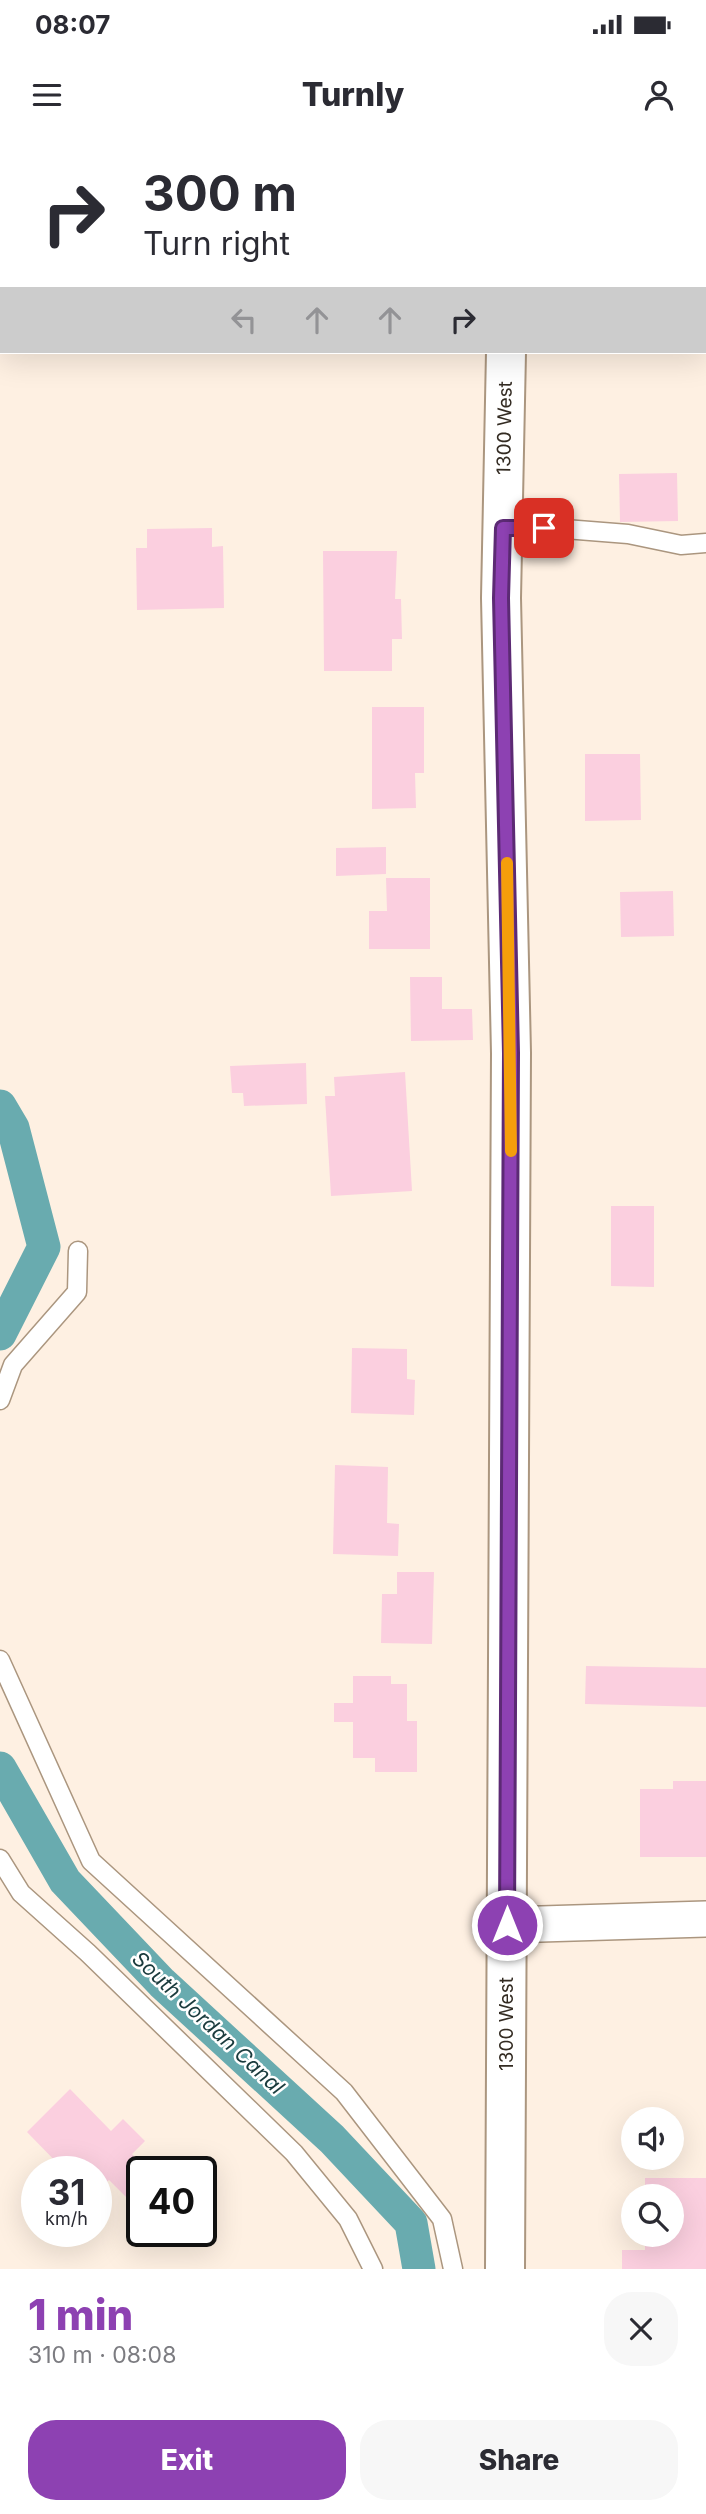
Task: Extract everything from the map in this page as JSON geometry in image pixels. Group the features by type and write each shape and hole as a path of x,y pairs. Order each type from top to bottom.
{"street":[{"name":"1300 West","path":"505,2269 511,1053 501,598 506,354"},
{"path":"507,1925 706,1919"}],"lane":[{"path":"503,528 628,534 681,545 706,543"},
{"path":"0,1400 13,1365 77,1292 78,1251"},
{"path":"0,1660 91,1861 344,2092 442,2219 453,2269"},
{"path":"0,1859 21,1893 88,1953 294,2153 348,2219 373,2269"}],"building":[{"path":"677,473 678,521 620,522 619,474"},
{"path":"212,528 212,547 223,546 224,608 137,610 136,548 147,548 147,529"},
{"path":"323,551 397,551 395,599 401,599 402,639 392,639 392,671 324,671"},
{"path":"372,707 424,707 424,773 415,773 416,808 372,809"},
{"path":"585,754 640,754 641,820 585,821"},
{"path":"386,847 386,874 336,876 336,848"},
{"path":"386,878 430,878 430,949 369,949 369,911 387,911"},
{"path":"673,891 674,936 621,937 620,892"},
{"path":"410,977 442,977 442,1009 472,1009 473,1040 411,1041"},
{"path":"306,1063 307,1104 244,1106 243,1093 232,1093 230,1066"},
{"path":"405,1072 412,1191 331,1196 325,1096 335,1096 334,1077"},
{"path":"611,1206 654,1206 654,1287 611,1286"},
{"path":"352,1348 407,1349 407,1379 415,1380 414,1415 351,1413"},
{"path":"335,1465 388,1467 387,1523 399,1524 398,1556 333,1554"},
{"path":"397,1572 434,1572 432,1644 381,1643 382,1594 397,1594"},
{"path":"586,1666 706,1668 706,1707 585,1704"},
{"path":"353,1676 391,1676 391,1684 407,1684 407,1721 417,1721 417,1772 375,1772 375,1758 353,1758 353,1722 334,1722 334,1703 353,1703"},
{"path":"673,1781 706,1781 706,1857 640,1857 640,1789 673,1789"},
{"path":"70,2089 111,2131 123,2119 145,2141 132,2154 134,2156 126,2156 126,2197 112,2183 112,2156 50,2156 27,2132"},
{"path":"645,2178 706,2178 706,2269 622,2269 622,2250 684,2247 684,2184 645,2184"}],"waterway":[{"name":"South Jordan Canal","path":"0,1106 13,1128 44,1247 0,1334"},
{"name":"South Jordan Canal","path":"0,1768 65,1881 162,1983 332,2139 411,2223 419,2269"}],"slow traffic":[{"path":"507,863 511,1151"}],"route":[{"path":"507,1925 511,1053 501,598 503,528 544,528"}]}
